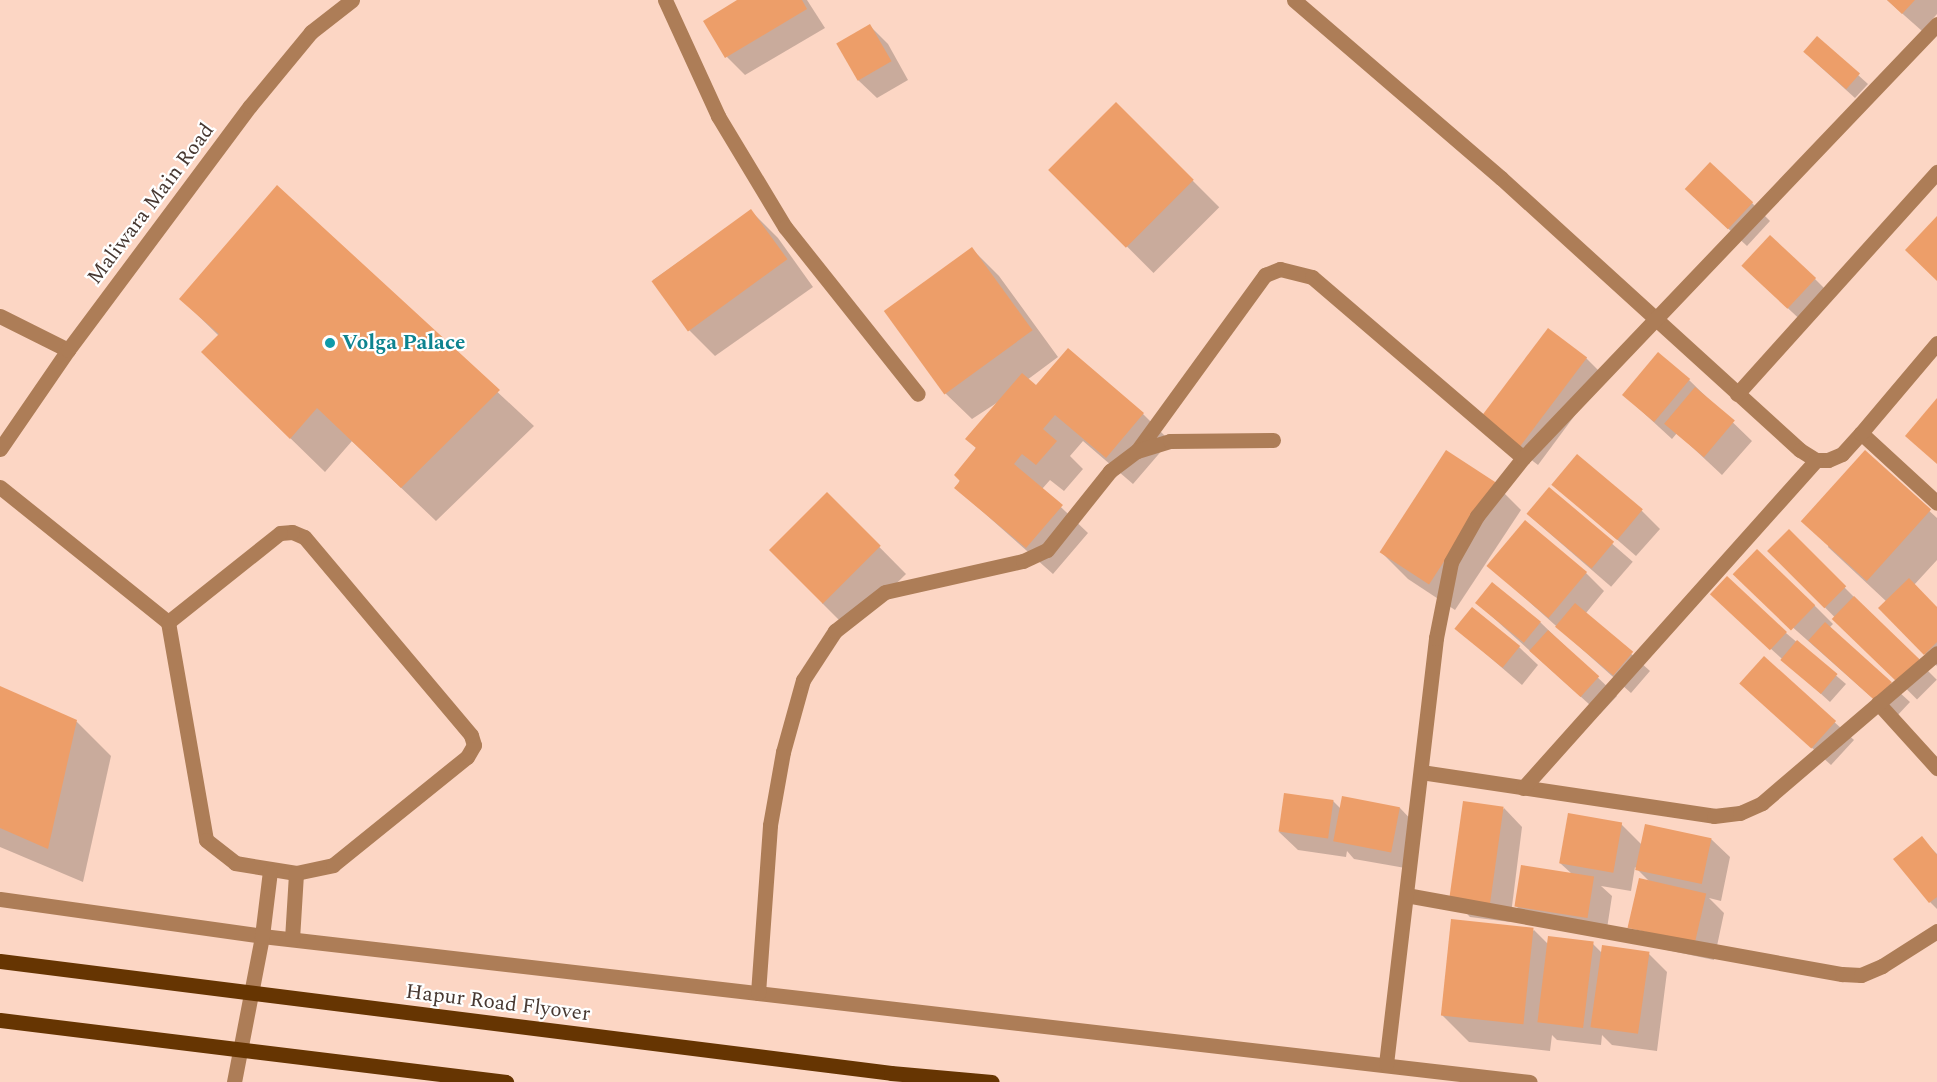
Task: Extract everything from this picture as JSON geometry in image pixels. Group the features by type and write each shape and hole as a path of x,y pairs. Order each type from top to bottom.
{"main road":[{"name":"Hapur Road Flyover","path":"0,962 891,1073 992,1082"},
{"path":"0,1020 506,1082"}],"street":[{"name":"Maliwara Main Road","path":"0,449 68,350 311,32 352,0"},
{"path":"665,0 718,116 779,218 918,394"},
{"path":"1294,0 1658,318 1737,394 1816,460 1828,460 1842,454 1937,343"},
{"path":"1386,1064 1441,601 1451,562 1477,516 1523,458 1937,24"},
{"path":"1737,394 1937,172"},
{"path":"758,993 770,825 783,752 803,680 835,631 885,592 1023,561 1047,550 1110,471 1137,451 1265,274 1280,269 1312,277 1523,458"},
{"path":"0,316 68,350"},
{"path":"1861,433 1937,503"},
{"path":"1137,451 1170,441 1273,440"},
{"path":"1523,788 1816,460"},
{"path":"0,488 168,622 206,840 235,863 270,871 296,873 333,865 467,757 474,745 471,735 304,537 292,532 280,533 168,622"},
{"path":"1421,772 1714,816 1740,813 1762,803 1937,653"},
{"path":"1878,703 1937,768"},
{"path":"234,1082 262,936 270,871"},
{"path":"292,939 296,873"},
{"path":"1406,896 1842,975 1861,975 1882,966 1937,931"},
{"path":"0,899 262,936 1530,1082"}],"building":[{"path":"737,0 802,0 807,9 725,58 703,21"},
{"path":"1887,0 1915,0 1902,14"},
{"path":"870,24 892,61 858,81 836,44"},
{"path":"1817,36 1860,73 1846,89 1803,52"},
{"path":"1116,102 1194,180 1126,248 1048,170"},
{"path":"1710,162 1753,202 1728,229 1685,189"},
{"name":"Volga Palace","path":"277,185 500,390 401,488 317,408 290,439 201,352 219,334 179,299"},
{"path":"751,209 787,259 688,331 651,281"},
{"path":"1937,216 1937,281 1905,250"},
{"path":"1770,235 1816,278 1787,309 1741,266"},
{"path":"972,247 1033,330 944,394 884,311"},
{"path":"1548,328 1587,357 1519,448 1480,418"},
{"path":"1068,348 1144,413 1106,458 1055,415 1043,429 1057,441 1036,465 1022,454 1014,464 1063,505 1026,548 954,488 960,481 954,475 976,448 965,439 1022,373 1036,385"},
{"path":"1658,352 1690,379 1654,422 1622,395"},
{"path":"1695,387 1735,420 1704,457 1664,424"},
{"path":"1937,398 1937,464 1905,436"},
{"path":"1446,450 1495,482 1429,584 1380,552"},
{"path":"1865,450 1931,510 1867,581 1801,521"},
{"path":"1577,454 1643,509 1617,540 1551,485"},
{"path":"1549,487 1614,542 1592,568 1527,514"},
{"path":"827,492 881,546 823,604 769,550"},
{"path":"1525,520 1587,572 1548,618 1486,566"},
{"path":"1789,529 1846,586 1824,608 1767,551"},
{"path":"1757,549 1815,605 1791,630 1733,574"},
{"path":"1727,576 1787,632 1770,650 1710,594"},
{"path":"1909,578 1937,607 1937,642 1924,655 1878,608"},
{"path":"1492,582 1541,622 1524,643 1475,603"},
{"path":"1854,596 1919,659 1897,682 1832,619"},
{"path":"1575,603 1633,652 1613,676 1555,627"},
{"path":"1472,607 1520,646 1503,668 1454,629"},
{"path":"1825,622 1892,682 1875,701 1808,641"},
{"path":"1548,630 1599,676 1581,697 1529,651"},
{"path":"1797,640 1838,674 1821,694 1780,660"},
{"path":"1764,656 1836,721 1811,748 1739,683"},
{"path":"0,686 77,720 48,849 0,828"},
{"path":"1284,793 1334,800 1328,839 1279,832"},
{"path":"1342,796 1400,807 1391,852 1333,841"},
{"path":"1463,801 1504,807 1490,905 1449,899"},
{"path":"1568,813 1622,823 1613,873 1559,863"},
{"path":"1645,824 1712,838 1702,884 1635,870"},
{"path":"1922,836 1937,855 1937,897 1929,903 1893,859"},
{"path":"1521,865 1594,877 1588,918 1514,906"},
{"path":"1639,878 1706,894 1695,943 1628,928"},
{"path":"1451,919 1534,928 1523,1024 1441,1015"},
{"path":"1548,936 1594,942 1583,1028 1537,1022"},
{"path":"1602,945 1650,952 1638,1034 1590,1027"}],"place":[{"name":"Volga Palace","path":"330,343"}]}
